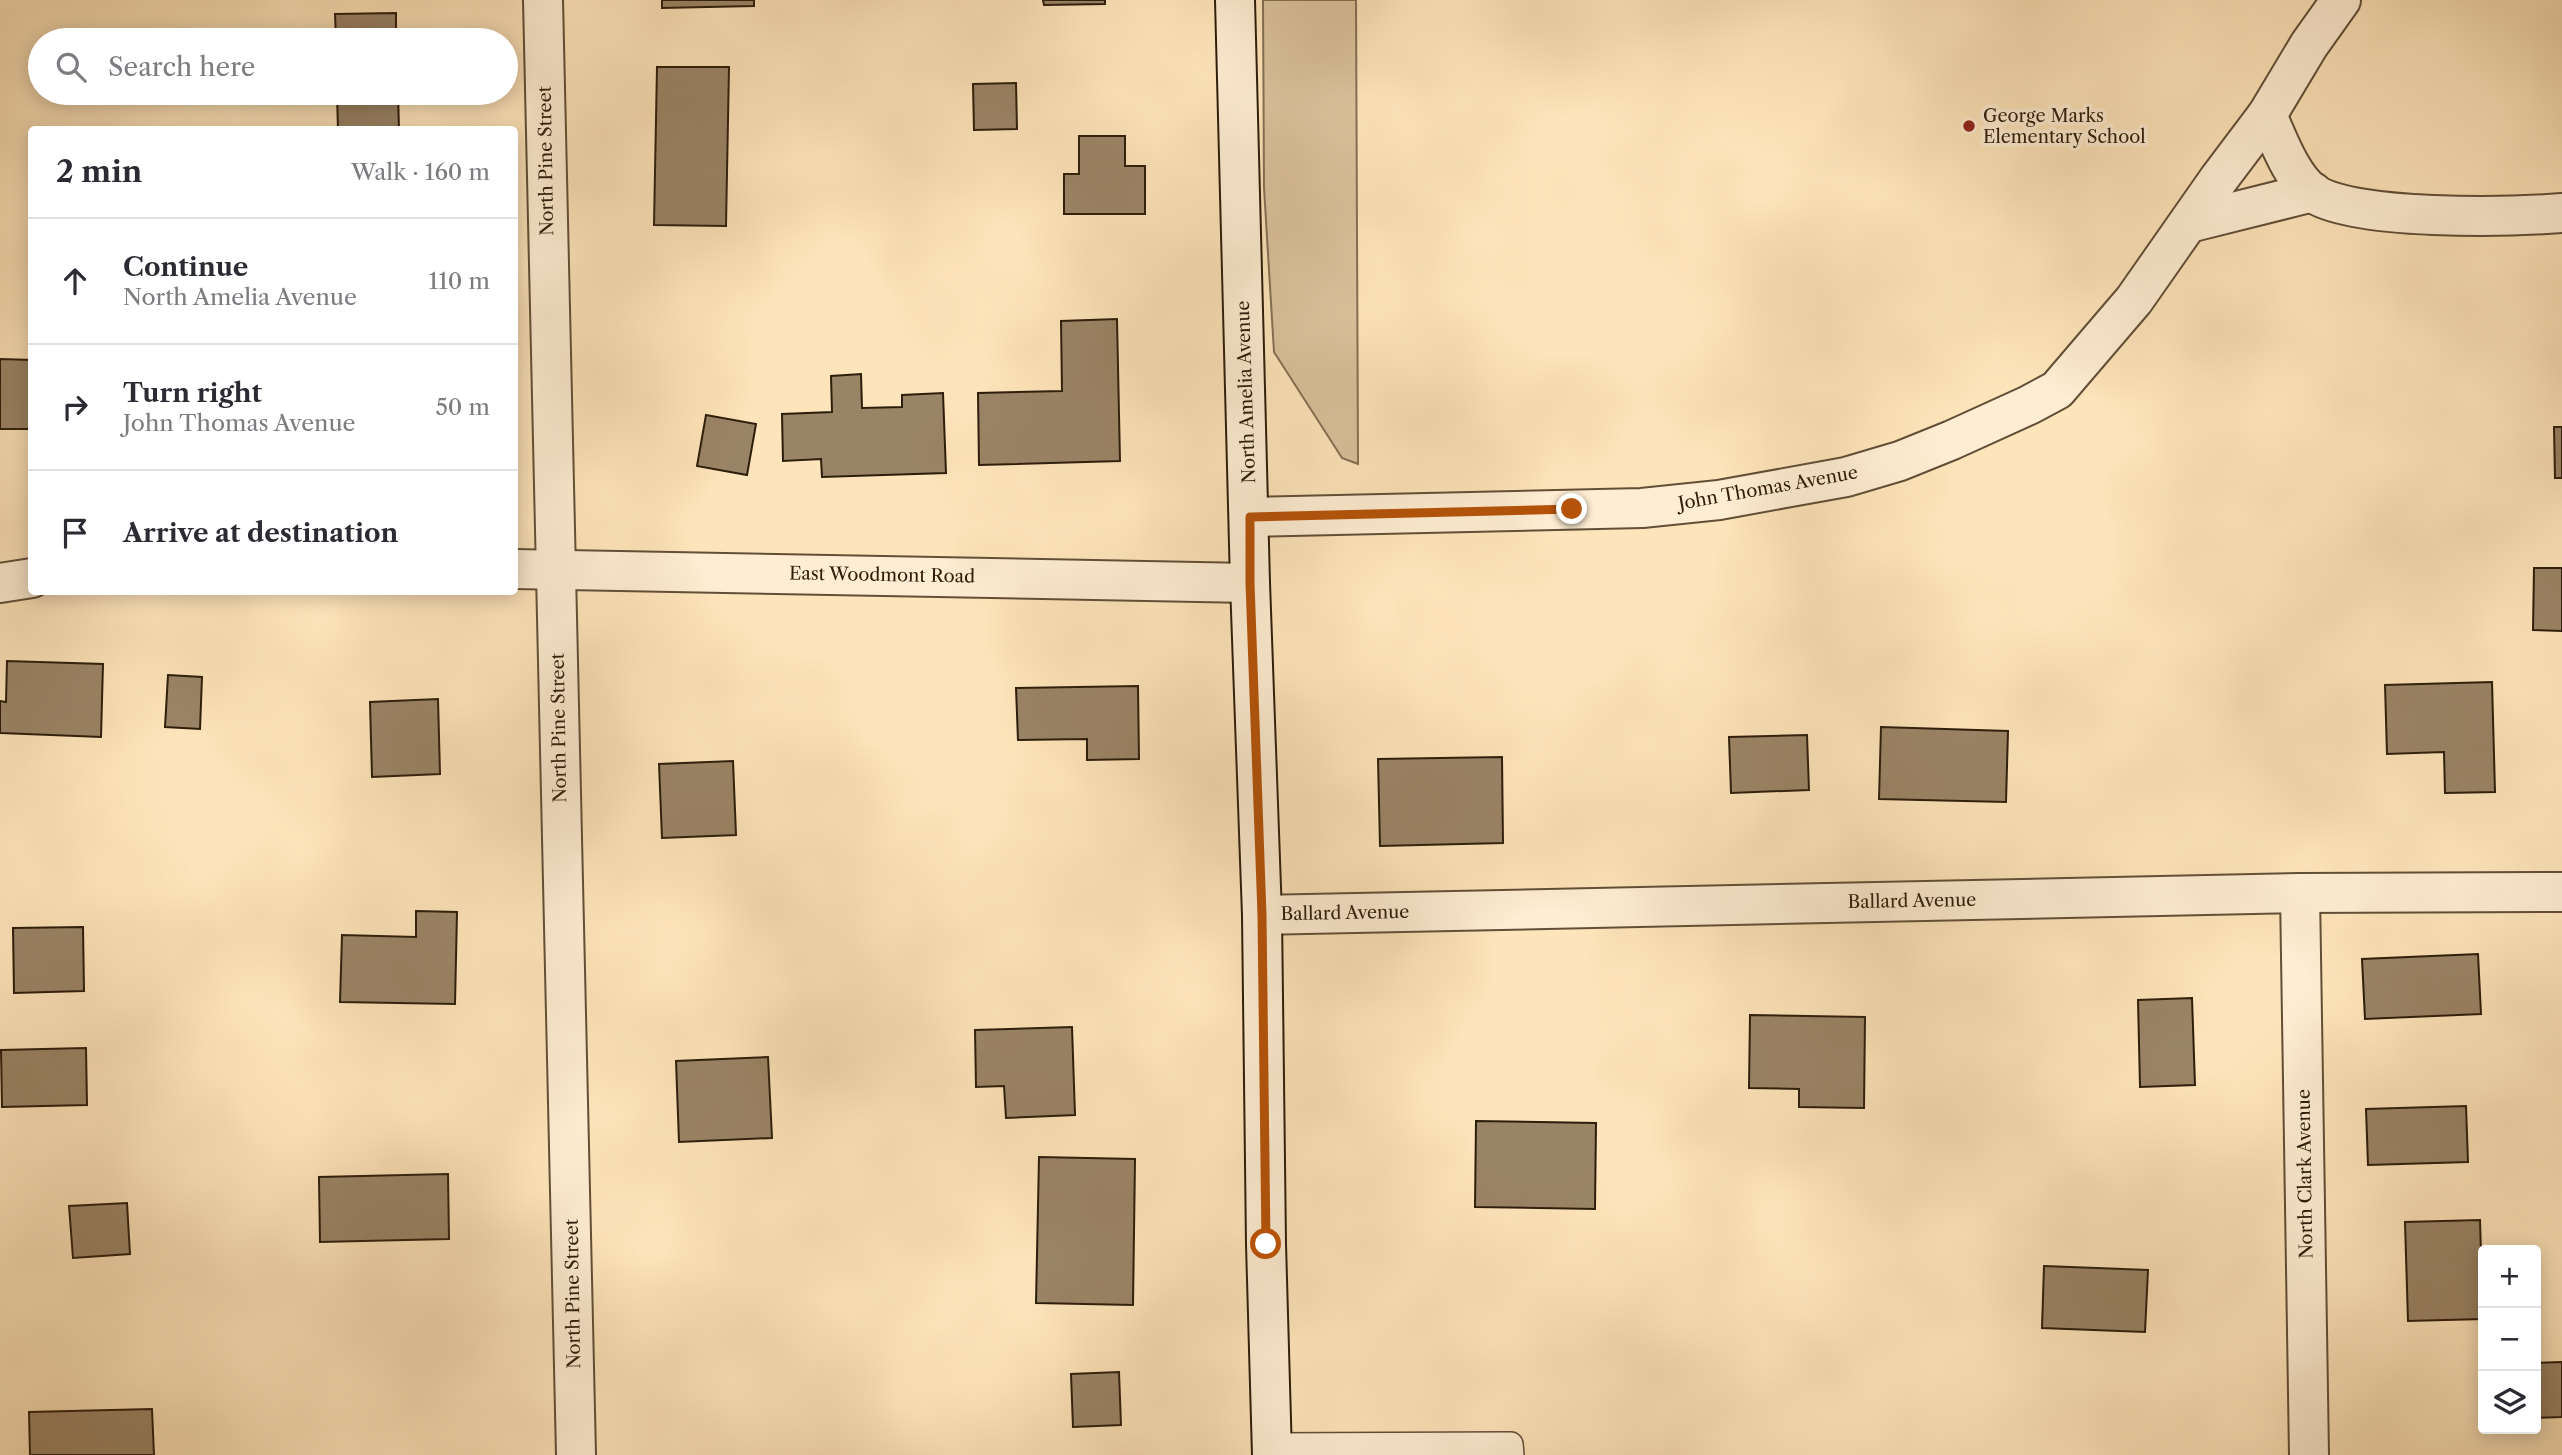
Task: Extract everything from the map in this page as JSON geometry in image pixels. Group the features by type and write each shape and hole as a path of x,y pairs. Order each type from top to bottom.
{"street":[{"name":"North Pine Street","path":"543,0 576,1455"},
{"name":"North Amelia Avenue","path":"1235,0 1250,583 1262,915 1266,1244 1272,1450"},
{"name":"John Thomas Avenue","path":"1250,517 1642,508 1719,500 1846,477 1900,461 1952,440 2057,390 2134,300 2267,115 2309,45 2341,0"},
{"path":"2267,115 2291,167 2313,192 2343,205 2409,214 2562,213"},
{"path":"2189,223 2313,192"},
{"name":"East Woodmont Road","path":"518,569 1250,583"},
{"path":"0,583 28,579"},
{"name":"Ballard Avenue","path":"1262,915 2300,893 2562,892"},
{"name":"North Clark Avenue","path":"2300,893 2309,1455"}],"lane":[{"path":"1272,1450 1511,1444 1512,1455"}],"shaded area":[{"path":"1263,0 1356,0 1358,464 1342,458 1274,352 1264,188"}],"building":[{"path":"662,0 754,0 754,6 662,8"},
{"path":"1043,0 1105,0 1105,4 1044,5"},
{"path":"396,13 396,28 336,28 335,14"},
{"path":"657,67 729,67 726,226 654,225"},
{"path":"1016,83 1017,129 974,130 973,84"},
{"path":"337,105 398,105 399,126 338,126"},
{"path":"1079,136 1125,136 1125,166 1145,166 1145,214 1064,214 1064,174 1079,174"},
{"path":"1117,319 1120,461 979,465 978,393 1062,391 1061,321"},
{"path":"0,359 28,360 28,429 0,429"},
{"path":"861,374 862,408 902,407 902,395 943,393 946,473 822,477 821,459 783,461 782,414 832,412 831,376"},
{"path":"706,415 756,424 747,475 697,466"},
{"path":"2554,427 2562,427 2562,478 2555,478"},
{"path":"2534,568 2562,568 2562,631 2533,630"},
{"path":"7,661 103,664 101,737 0,733 0,701 6,702"},
{"path":"168,675 202,677 200,729 165,727"},
{"path":"2492,682 2495,792 2445,793 2444,752 2387,754 2385,685"},
{"path":"1138,686 1139,759 1087,760 1087,739 1018,740 1016,688"},
{"path":"438,699 440,774 372,777 370,702"},
{"path":"1881,727 2008,731 2006,802 1879,799"},
{"path":"1807,735 1809,790 1731,793 1729,737"},
{"path":"1502,757 1503,843 1380,846 1378,759"},
{"path":"733,761 736,835 662,838 659,764"},
{"path":"416,911 457,912 455,1004 340,1002 342,935 416,937"},
{"path":"83,927 84,991 14,993 13,928"},
{"path":"2478,954 2481,1014 2365,1019 2362,959"},
{"path":"2192,998 2195,1085 2140,1087 2138,1000"},
{"path":"1750,1015 1865,1017 1864,1108 1799,1107 1799,1089 1749,1088"},
{"path":"1072,1027 1075,1115 1006,1118 1004,1086 976,1087 975,1030"},
{"path":"86,1048 87,1105 2,1107 1,1050"},
{"path":"768,1057 772,1138 679,1142 676,1061"},
{"path":"2466,1106 2468,1162 2368,1165 2366,1109"},
{"path":"1476,1121 1596,1123 1595,1209 1475,1207"},
{"path":"1039,1157 1135,1159 1133,1305 1036,1303"},
{"path":"448,1174 449,1239 320,1242 319,1177"},
{"path":"127,1203 130,1254 73,1258 69,1206"},
{"path":"2480,1220 2478,1319 2408,1321 2405,1222"},
{"path":"2044,1266 2148,1270 2145,1332 2042,1328"},
{"path":"2562,1362 2562,1417 2541,1418 2541,1363"},
{"path":"1119,1372 1121,1425 1073,1427 1071,1374"},
{"path":"152,1409 154,1455 30,1455 29,1412"}],"place":[{"name":"George Marks Elementary School","path":"1969,126"}],"route":[{"path":"1266,1244 1262,915 1250,517 1572,509"}]}
